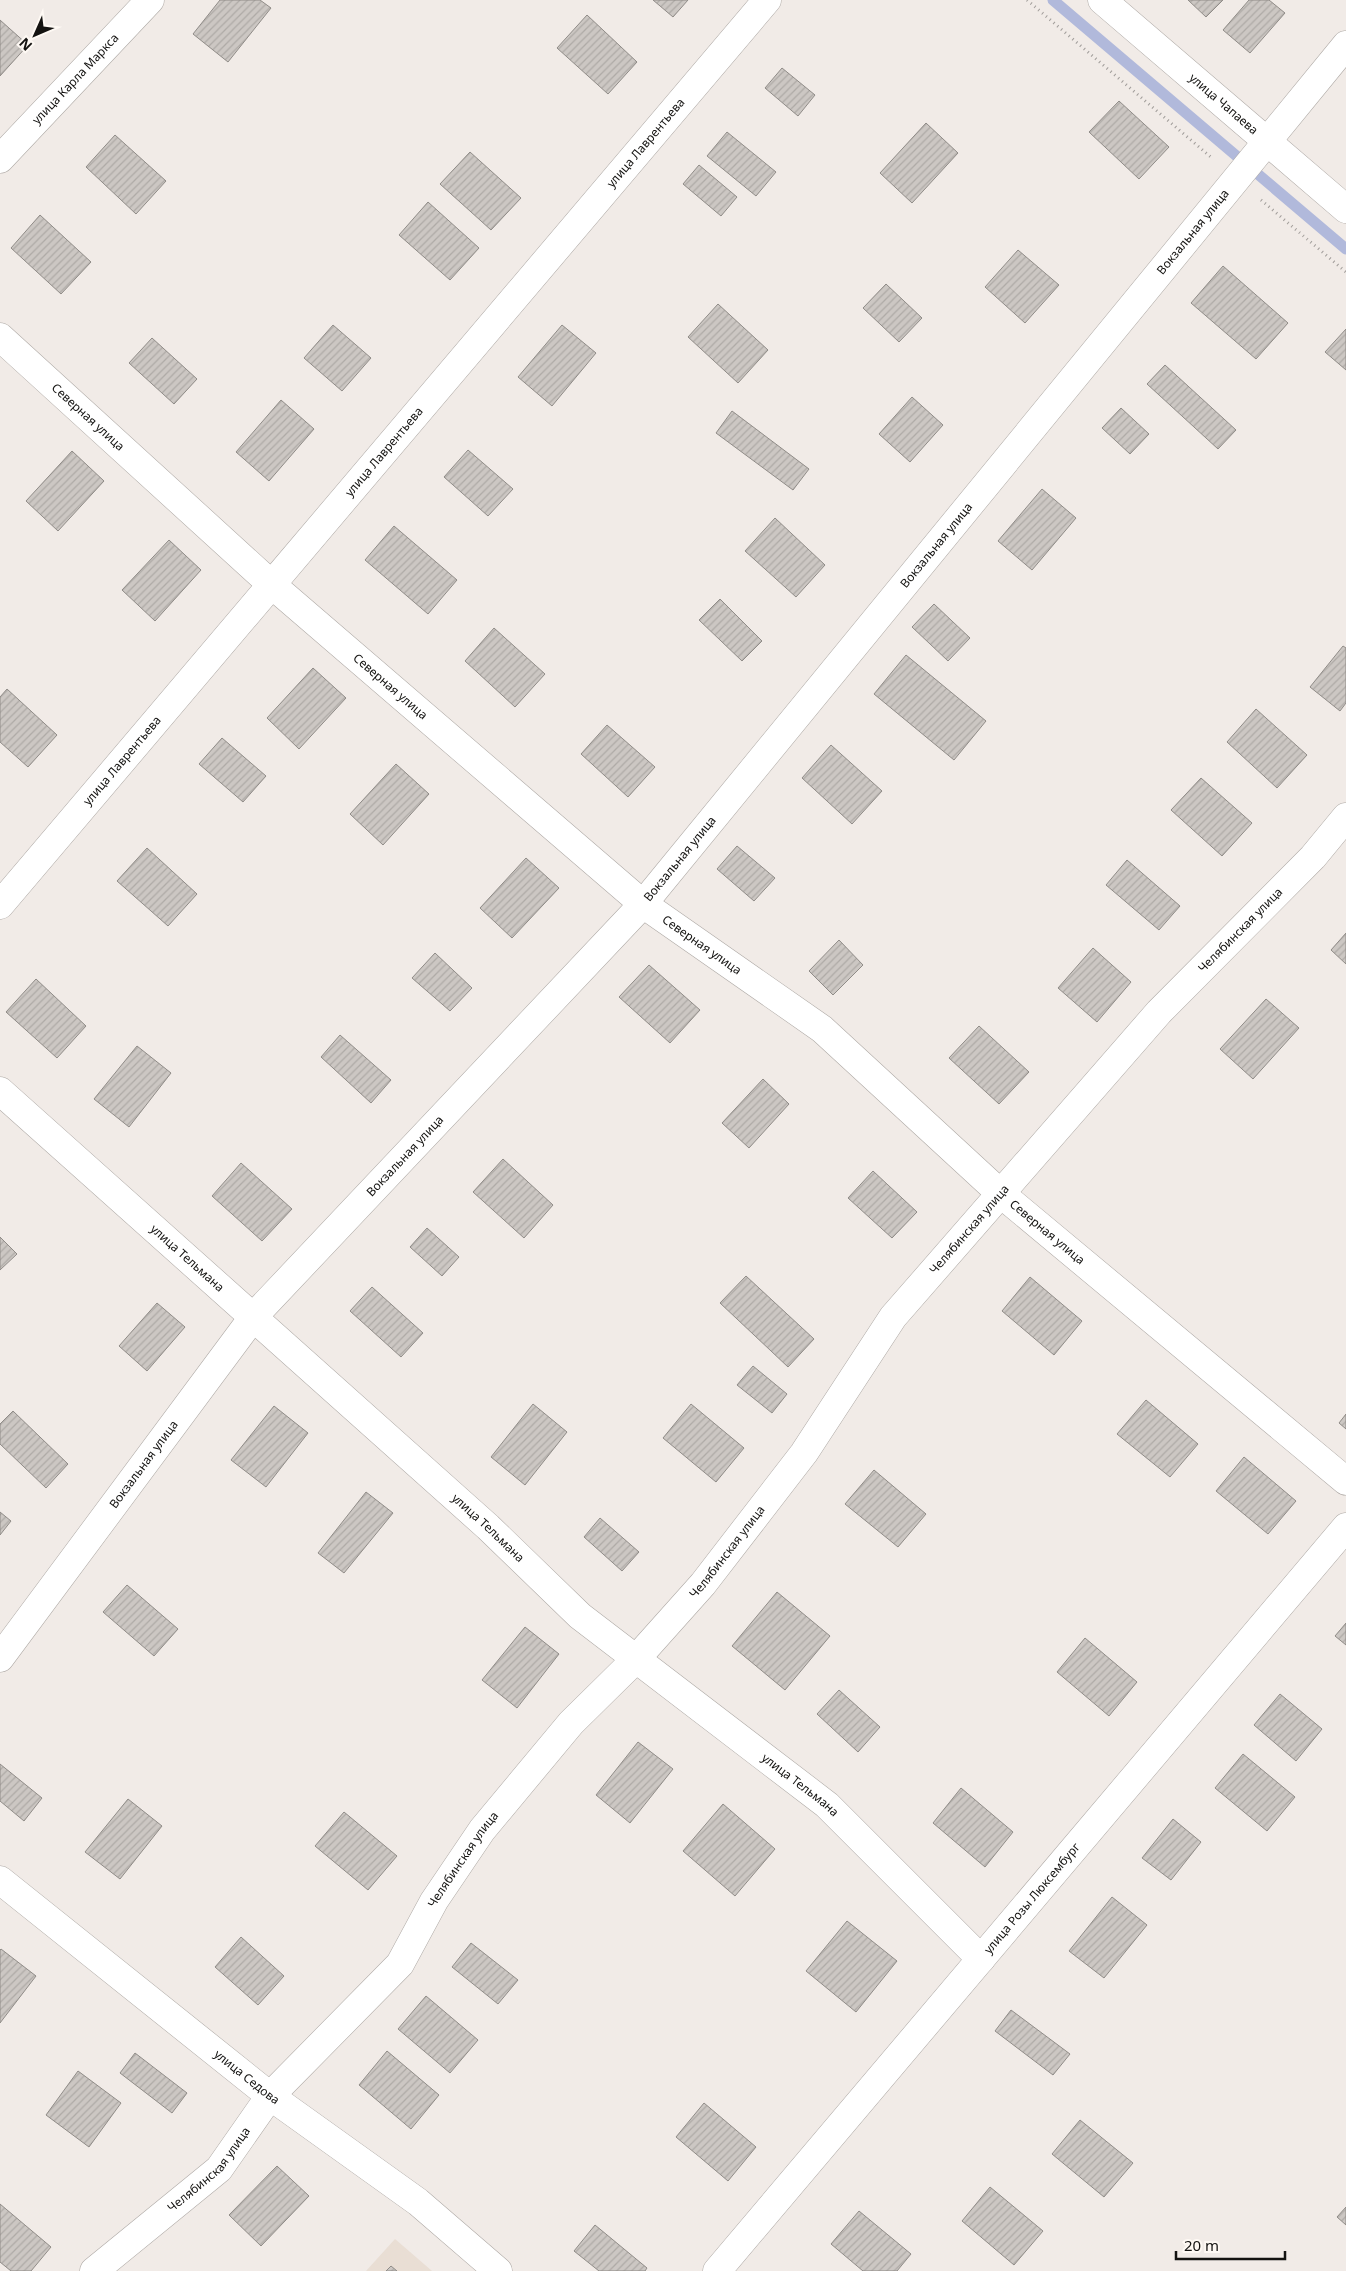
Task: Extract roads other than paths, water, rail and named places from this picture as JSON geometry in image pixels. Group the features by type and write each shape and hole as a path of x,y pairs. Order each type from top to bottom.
{"street":[{"name":"улица Карла Маркса","path":"0,159 150,0"},
{"name":"улица Лаврентьева","path":"0,905 767,0"},
{"name":"улица Чапаева","path":"1102,0 1346,209"},
{"name":"Вокзальная улица","path":"0,1658 254,1316 643,904 1346,45"},
{"name":"Северная улица","path":"0,337 271,584 643,904 822,1029 1000,1193 1346,1481"},
{"name":"Челябинская улица","path":"94,2271 219,2170 270,2096 400,1964 434,1901 482,1830 571,1723 636,1659 703,1584 804,1454 893,1317 1158,1012 1313,857 1346,817"},
{"name":"улица Тельмана","path":"0,1091 488,1527 580,1616 827,1805 982,1959"},
{"name":"улица Розы Люксембург","path":"717,2271 1346,1527"},
{"name":"улица Седова","path":"0,1880 270,2096 418,2202 498,2271"}],"waterway":[{"path":"1053,0 1346,249"}]}
